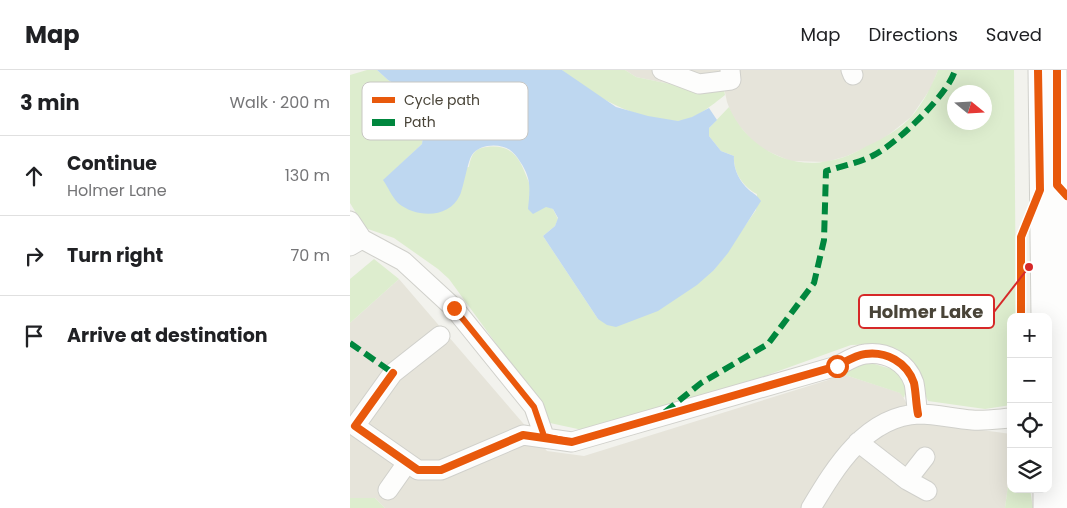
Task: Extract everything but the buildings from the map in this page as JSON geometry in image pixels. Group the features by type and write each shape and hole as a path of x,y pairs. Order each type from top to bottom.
{"street":[{"path":"662,70 699,84 731,80 730,70"},
{"path":"1038,70 1041,313"},
{"path":"1057,70 1058,228 1063,302 1062,508"},
{"path":"350,220 356,242 403,261 454,308 534,407 544,436"},
{"path":"1058,228 1067,245"},
{"path":"440,336 393,373 353,425 418,470 441,470 523,435 544,436 572,442 837,366 864,354 885,354 903,366 914,384 918,414"},
{"path":"812,508 831,474 858,442 875,428 897,419 918,414 974,420 1007,418"},
{"path":"858,442 908,480 927,491"},
{"path":"908,480 925,456"},
{"path":"388,490 408,463"},
{"path":"1043,493 1043,508"}],"shaded area":[{"path":"625,70 938,70 931,88 911,117 882,140 847,156 826,162 790,161 758,147 734,120 727,102 722,78 675,85 636,77"},
{"path":"399,279 547,451 584,456 842,374 901,393 916,421 1007,433 1007,493 1005,508 385,508 375,498 350,498 350,323"}],"green space":[{"path":"367,70 377,70 391,82 362,82 362,140 422,140 422,144 384,180 469,167 474,153 479,149 487,147 502,147 512,153 519,161 535,194 542,203 553,209 558,219 555,226 543,236 598,319 714,270 756,210 757,194 743,183 735,168 734,156 721,151 709,136 709,128 729,107 745,133 769,152 797,162 813,163 843,157 858,151 885,137 902,125 920,106 938,70 1014,70 1016,313 1007,313 1007,406 985,409 928,401 912,365 897,349 876,344 851,345 754,380 587,431 550,423 508,360 449,279 394,238 365,228 350,203 350,75"},
{"path":"562,70 625,70 636,77 675,85 722,78 725,95 691,118 678,121 663,120 631,112 601,98"},
{"path":"374,259 399,279 350,323 350,279"},
{"path":"858,363 871,363 902,372 907,385 904,398 900,393 842,374"},
{"path":"1007,493 1031,493 1033,508 1005,508"},
{"path":"350,498 375,498 385,508 350,508"}],"water":[{"path":"377,70 562,70 616,107 648,116 678,121 692,117 709,108 717,120 709,128 709,136 721,151 734,156 736,170 740,178 745,186 761,201 728,253 714,270 697,285 658,311 616,327 607,325 598,319 543,236 555,226 558,218 553,209 546,207 533,214 528,209 529,183 526,172 520,161 510,150 501,146 490,146 475,151 469,162 460,195 455,203 440,212 432,214 405,208 394,198 383,180 422,144 422,140 528,140 528,82 391,82"}],"marked path":[{"path":"665,412 701,383 768,344 814,283 824,240 826,171 868,158 884,149 908,130 933,105 951,80 955,70"},
{"path":"350,343 393,373"}],"cycle path":[{"path":"1021,313 1021,237 1040,190 1038,70"},
{"path":"1057,70 1057,185 1067,196"},
{"path":"393,373 355,426 418,470 441,470 523,435 572,442 837,366 854,357 865,354 888,356 906,369 914,383 918,414"}],"place":[{"name":"Holmer Lake","path":"1029,267"}],"route":[{"path":"454,308 534,407 544,436 572,442 837,366"}]}
